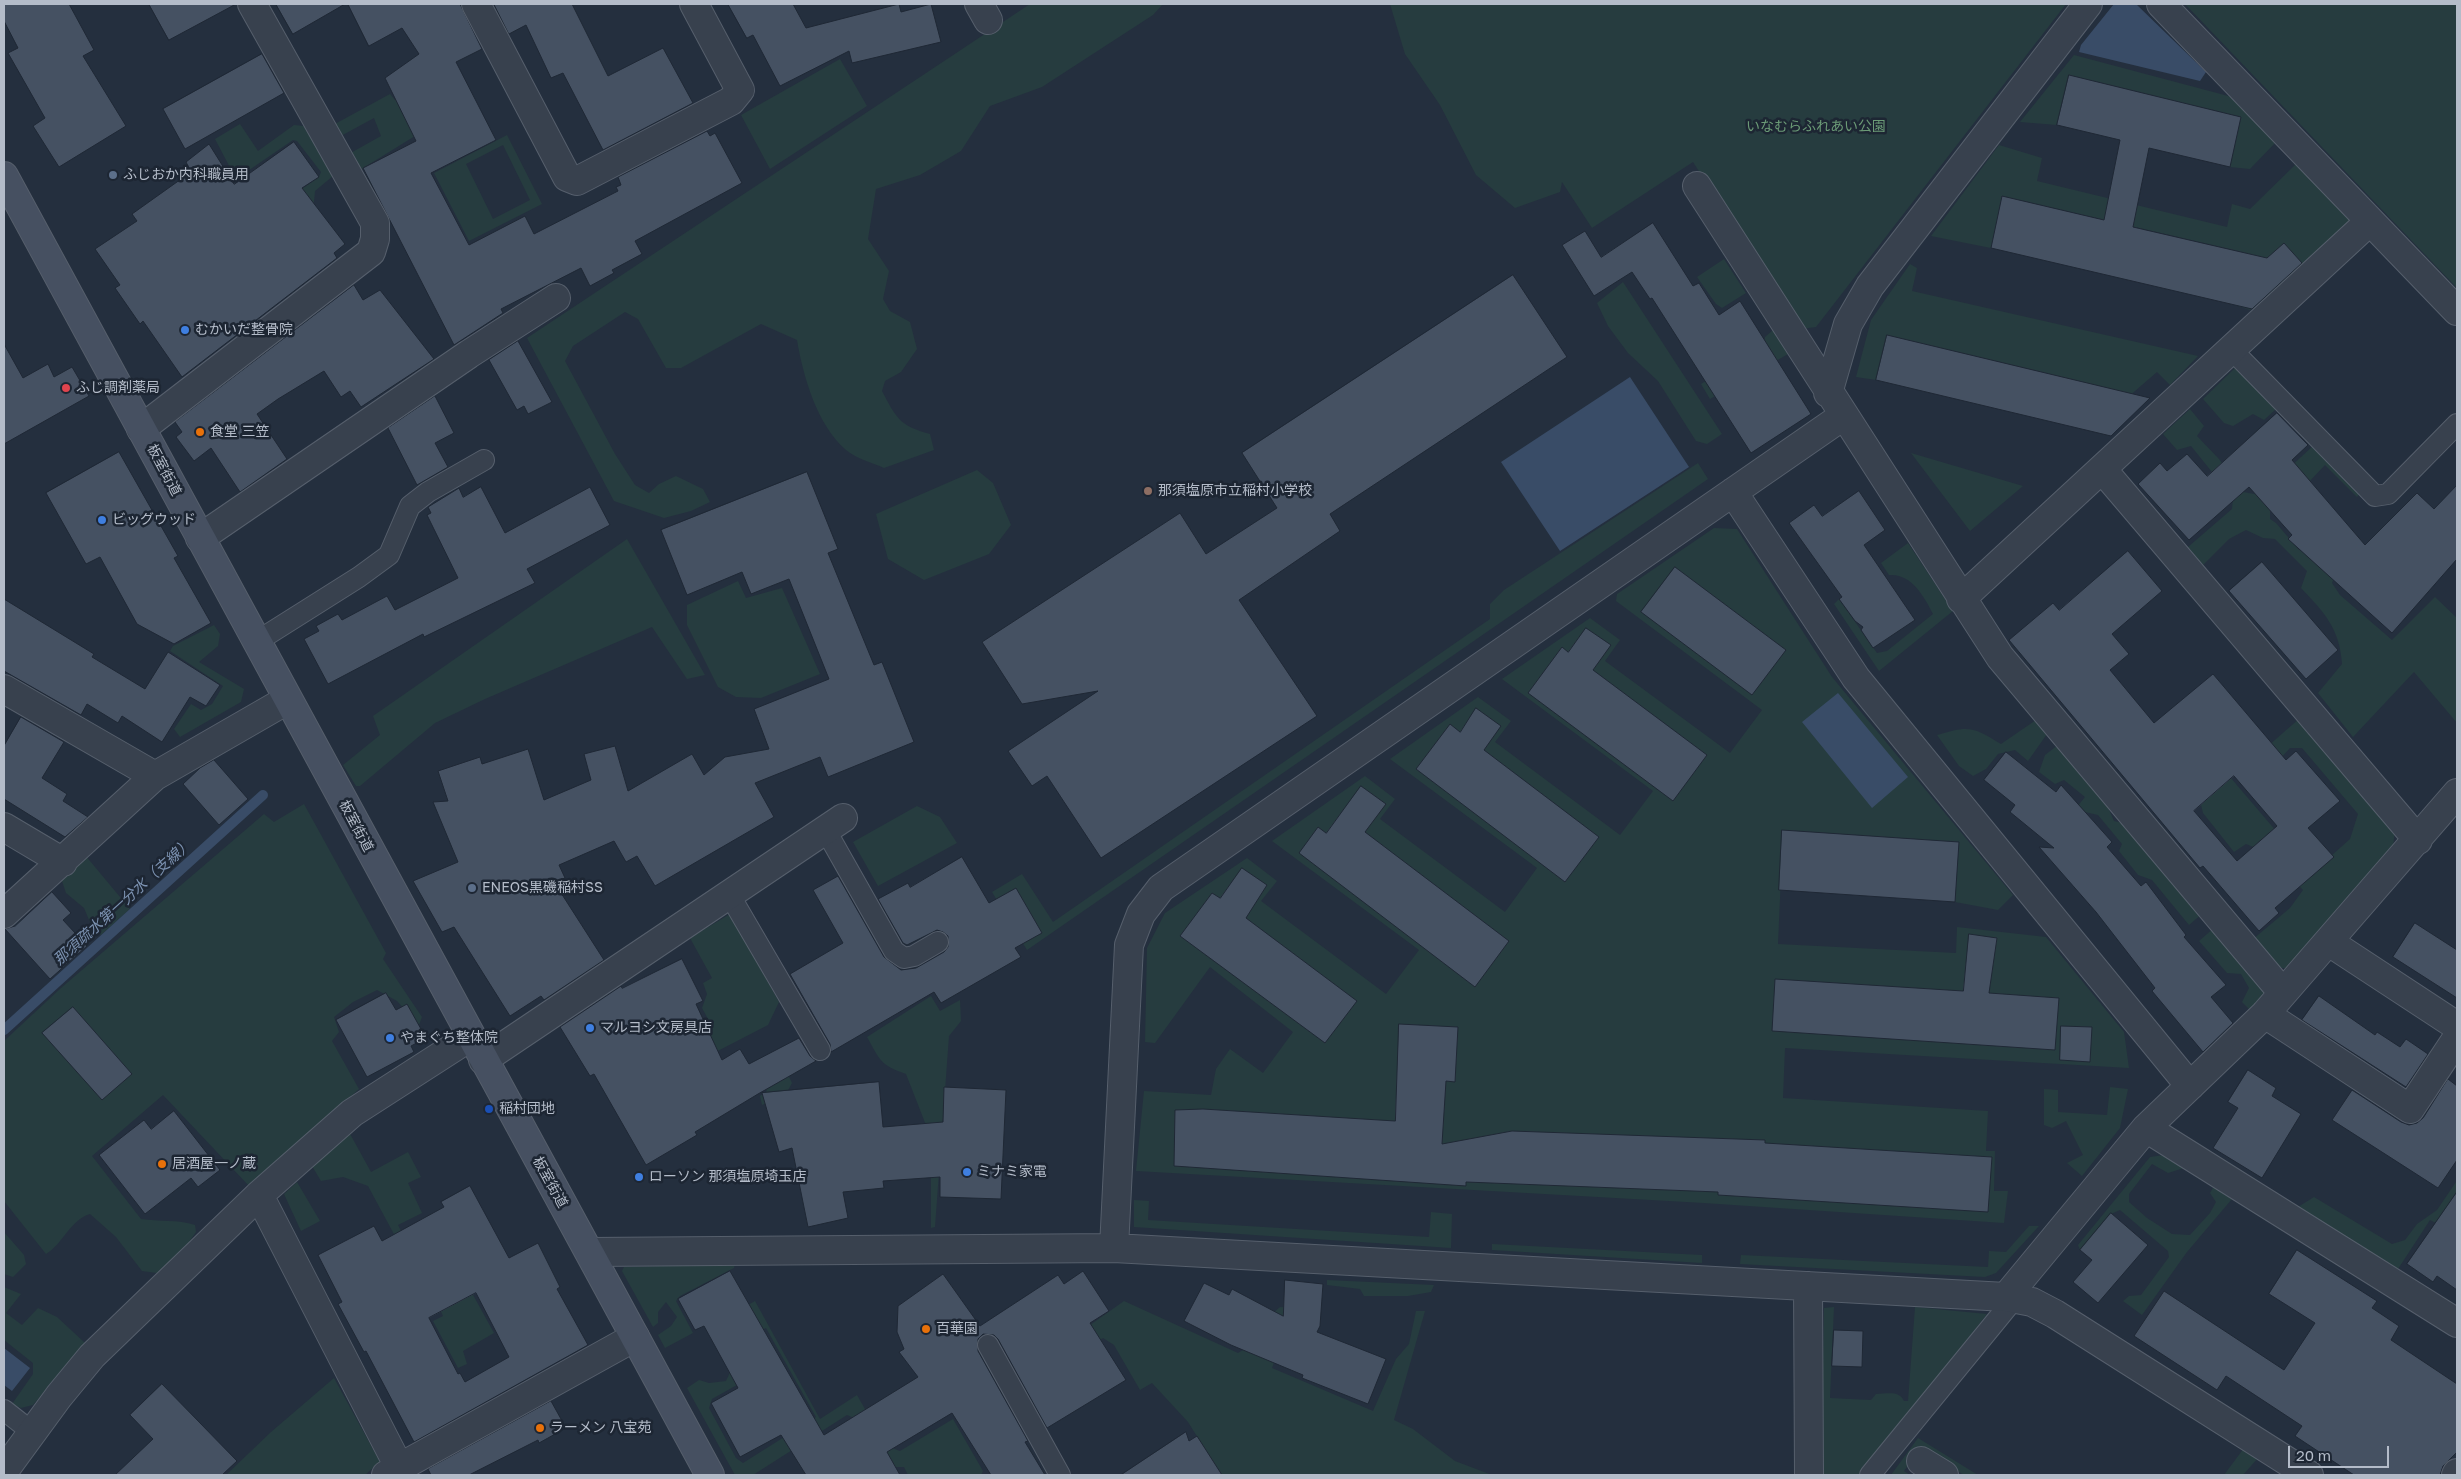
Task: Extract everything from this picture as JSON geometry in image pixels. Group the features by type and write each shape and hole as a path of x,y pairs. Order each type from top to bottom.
{"main road":[{"name":"板室街道","path":"4,176 287,700 590,1252 710,1475"}],"street":[{"path":"141,429 371,252 375,239 374,223 252,4"},
{"path":"476,4 567,177 577,181 732,101 740,90 694,4"},
{"path":"1828,393 1848,324 1870,286 2088,4"},
{"path":"2161,4 2457,311"},
{"path":"1697,186 1828,393 2000,657 2283,993"},
{"path":"1961,599 2370,221"},
{"path":"200,538 469,354 556,298"},
{"path":"1114,1248 1129,945 1141,914 1161,888 1843,416"},
{"path":"2102,469 2418,840"},
{"path":"1733,492 1856,678 2190,1086"},
{"path":"4,689 154,776"},
{"path":"4,914 63,862 154,776 287,700"},
{"path":"2010,1298 2146,1128 2265,1014 2418,840 2452,809"},
{"path":"483,1060 834,823"},
{"path":"4,827 63,862"},
{"path":"2329,942 2457,1026"},
{"path":"2265,1014 2410,1109 2457,1038"},
{"path":"4,1471 92,1356 259,1195 352,1113 470,1036"},
{"path":"2146,1128 2457,1323"},
{"path":"259,1195 393,1471 635,1337"},
{"path":"590,1252 1114,1248 2010,1298 2032,1302 2055,1314 2308,1475"},
{"path":"1808,1286 1809,1475"},
{"path":"1921,1461 1944,1475"}],"lane":[{"path":"2231,350 2375,496 2388,494 2457,424"},
{"path":"256,642 389,555 410,506 428,492 484,460"},
{"path":"834,823 894,951 904,958 914,956 938,942"},
{"path":"729,894 820,1050"},
{"path":"1870,1475 2010,1298"},
{"path":"988,1345 1060,1475"},
{"path":"4,1410 32,1432"}],"green space":[{"path":"1030,4 1163,4 1153,15 1042,87 990,106 961,151 920,175 876,189 868,239 889,271 883,299 890,311 910,322 917,349 901,372 885,381 882,391 900,420 912,428 930,434 934,450 884,468 859,458 846,450 836,440 819,414 807,384 797,340 761,324 681,368 666,368 638,319 625,312 573,346 565,361 615,454 635,485 649,493 659,484 676,476 703,489 710,502 691,511 664,518 614,501 527,338"},
{"name":"いなむらふれあい公園","path":"1390,4 2066,4 1816,327 1801,329 1693,162 1592,228 1562,182 1560,192 1515,208 1476,175 1440,105 1405,54"},
{"path":"2185,4 2457,4 2457,288"},
{"path":"2074,55 2232,97 2276,142 2250,169 2230,167 2241,117 2069,75 2057,125 2020,122"},
{"path":"840,59 867,106 770,169 741,115"},
{"path":"453,69 415,136 355,173 347,155 381,136 374,118 339,137 333,125 390,94 395,100"},
{"path":"240,124 258,151 294,125 304,126 333,176 315,191 314,202 293,225 266,214 319,177 321,172 297,141 293,140 236,179 215,139"},
{"path":"507,135 542,204 469,241 434,173","holes":["503,145 530,200 493,219 466,164"]},
{"path":"1999,145 2042,158 2037,181 2227,227 2232,204 2250,209 2296,164 2353,224 2250,310 2235,305 2246,253 2002,196 1991,248 1931,236"},
{"path":"1724,259 1746,293 1722,308 1716,304 1697,277"},
{"path":"1910,264 1917,268 1912,291 2198,356 2170,385 2157,372 2105,417 2112,389 1887,335 1876,380 1856,377 1871,320"},
{"path":"1623,282 1722,434 1707,444 1696,441 1658,381 1628,353 1608,326 1597,303"},
{"path":"1773,330 1788,354 1710,399 1701,384 1764,344 1765,337"},
{"path":"2235,368 2276,409 2264,420 2253,414 2233,426 2224,423 2203,399"},
{"path":"2190,409 2204,426 2197,436 2219,459 2243,492 2260,495 2314,445 2361,492 2357,497 2325,465 2308,483 2270,506 2270,519 2276,523 2299,550 2314,553 2337,569 2332,583 2340,595 2392,640 2435,597 2457,618 2457,723 2414,672 2353,737 2318,693 2342,664 2341,652 2334,631 2324,613 2301,588 2307,571 2275,539 2263,538 2246,530 2229,539 2203,565 2188,547 2232,509 2233,498 2191,446 2177,450 2163,434"},
{"path":"1911,453 2023,486 1970,531"},
{"path":"1698,463 1708,479 1027,950 992,892 1022,874 1053,922 1490,619 1490,604 1504,590"},
{"path":"977,470 993,483 1011,525 989,554 924,580 888,559 876,514"},
{"path":"1714,528 1737,529 1832,677 2013,895 1998,910 1955,902 1959,842 1783,830 1778,944 1956,953 1957,927 2046,937 2124,1032 2129,1068 1785,1048 1783,1098 1988,1111 1986,1151 1995,1151 1994,1191 2008,1191 2004,1223 1704,1203 1136,1171 1144,1091 1211,1095 1216,1069 1230,1049 1263,1073 1293,1032 1210,967 1155,1043 1145,1042 1147,948 1165,913 1247,858 1277,881 1261,901 1386,994 1419,950 1272,841 1365,776 1395,799 1380,819 1505,912 1537,868 1390,759 1478,697 1511,721 1495,742 1620,835 1653,791 1502,679 1590,618 1620,640 1605,661 1730,753 1762,710 1616,601 1617,594"},
{"path":"627,539 705,675 687,679 652,627 485,699 435,723 360,786 356,786 343,765 380,735 373,716"},
{"path":"1908,543 1953,611 1879,671 1834,604 1839,599 1877,653 1887,651 1933,614 1916,587 1904,578 1897,575 1889,575 1881,563"},
{"path":"738,581 746,598 782,588 820,674 761,698 736,697 718,687 687,625 687,605"},
{"path":"214,625 220,634 218,646 199,662 244,689 241,702 180,737 174,729 191,704 201,710 212,704 223,686 170,651 173,646"},
{"path":"2300,718 2395,829 2393,848 2291,969 2275,967 2252,940 2290,908 2303,890 2277,863 2263,852 2246,844 2234,852 2203,813 2201,805 2230,777 2312,873 2350,839 2358,814 2302,748 2290,748 2280,759 2268,746"},
{"path":"2036,720 2047,734 2028,761 2015,750 1998,754 1986,769 1973,776 1959,766 1937,735 1971,729 2001,744"},
{"path":"2058,745 2104,798 2114,821 2127,824 2203,913 2189,925 2152,880 2138,875 2119,851 2122,844 2098,815 2085,812 2059,836 2056,833 2085,797 2064,780 2055,784 2039,772 2045,755"},
{"path":"304,804 386,953 383,959 422,1017 419,1025 397,1001 377,990 353,1002 334,1017 339,1032 332,1041 359,1089 250,1187 163,1095 92,1156 141,1219 182,1222 195,1225 196,1232 185,1248 157,1273 142,1271 116,1237 90,1214 77,1221 52,1250 46,1254 4,1201 4,1041 61,988 264,814 274,822"},
{"path":"917,806 940,817 957,843 878,886 853,842"},
{"path":"85,855 130,909 101,935 92,927 84,908 66,893 61,878"},
{"path":"730,914 779,1002 768,1025 708,1056 705,1029 708,1019 702,1008 707,994 703,983 712,978 690,938"},
{"path":"2215,927 2265,992 2250,1010 2242,1002 2249,988 2241,974 2227,973 2199,941"},
{"path":"931,996 940,1011 960,1000 961,1021 949,1036 935,1227 931,1228 931,1138 906,1074 891,1068 882,1061 867,1037"},
{"path":"777,1052 792,1083 785,1096 762,1105 760,1096 767,1091 753,1065"},
{"path":"2110,1087 2128,1089 2120,1128 2082,1176 2067,1163 2083,1155 2066,1121 2052,1128 2044,1125 2044,1089 2058,1090 2058,1112 2107,1115"},
{"path":"349,1132 371,1172 408,1152 421,1177 408,1183 422,1213 398,1225 418,1264 409,1262 368,1186 343,1177 321,1181 312,1166"},
{"path":"2164,1155 2184,1168 2168,1173 2152,1164 2129,1194 2129,1202 2147,1218 2172,1234 2190,1235 2210,1213 2216,1202 2210,1193 2214,1186 2232,1199 2187,1252 2142,1315 2123,1301 2129,1296 2141,1295 2169,1257 2168,1251 2120,1210 2111,1214 2080,1250 2078,1245 2150,1157"},
{"path":"297,1182 320,1221 301,1231 284,1194"},
{"path":"2456,1182 2457,1205 2453,1203 2438,1224 2430,1220 2398,1269 2298,1207 2314,1197 2392,1244 2405,1240 2417,1224 2437,1210"},
{"path":"1134,1200 1149,1201 1148,1220 1429,1237 1431,1212 1452,1214 1451,1248 1134,1227"},
{"path":"2029,1226 2039,1226 1996,1273 1985,1277 1740,1264 1741,1255 1988,1267 1989,1251 2006,1252"},
{"path":"4,1232 24,1255 26,1264 13,1277 4,1274"},
{"path":"1492,1244 1702,1255 1702,1263 1492,1250"},
{"path":"735,1264 734,1268 680,1296 676,1301 693,1333 665,1348 658,1335 671,1326 677,1317 666,1302 658,1312 658,1323 653,1327 622,1271 624,1267"},
{"path":"461,1273 494,1333 463,1351 467,1364 458,1368 433,1321 443,1316 431,1289"},
{"path":"1327,1280 1434,1285 1431,1292 1408,1296 1364,1296 1360,1289 1327,1285"},
{"path":"4,1287 21,1294 6,1313 22,1325 38,1308 57,1317 85,1343 33,1405 21,1408 12,1404 33,1374 33,1363 4,1340"},
{"path":"755,1301 820,1419 857,1395 886,1446 900,1451 953,1419 983,1471 981,1475 908,1475 904,1467 887,1467 857,1419 847,1415 753,1475 735,1475 687,1388 699,1380 709,1383 726,1381 733,1366 744,1381 712,1399 709,1408 736,1458 743,1463 816,1417 766,1328 742,1339 729,1316"},
{"path":"1124,1301 1238,1353 1253,1344 1264,1321 1280,1307 1321,1308 1318,1321 1290,1320 1272,1368 1373,1411 1396,1359 1409,1344 1416,1311 1425,1311 1394,1420 1413,1429 1455,1461 1492,1475 1221,1475 1188,1422 1152,1383 1140,1390 1114,1345 1103,1338 1037,1379 1031,1367"},
{"path":"1834,1307 1830,1398 1871,1400 1876,1394 1892,1393 1899,1395 1904,1401 1908,1401 1915,1307 1987,1314 1862,1475 1821,1475 1824,1308"},
{"path":"334,1378 380,1462 365,1475 226,1475 271,1432"},
{"path":"1918,1438 1978,1475 1964,1475 1920,1448 1904,1471 1910,1475 1891,1475"},
{"path":"2244,1448 2258,1458 2243,1475 2224,1475"}],"water":[{"path":"2114,4 2136,4 2206,72 2200,81 2079,52 2081,45"},
{"path":"1630,377 1689,467 1560,551 1501,462"},
{"path":"1838,693 1908,777 1872,808 1802,722"},
{"path":"4,1348 30,1368 12,1391 4,1385"}],"building":[{"path":"4,4 69,4 94,50 83,56 126,126 59,167 33,126 45,118 8,53 18,48 4,21"},
{"path":"149,4 236,4 169,40"},
{"path":"276,4 345,4 293,34"},
{"path":"348,4 460,4 482,49 456,62 496,140 431,173 469,245 525,216 534,234 618,191 616,187 621,185 618,177 707,131 710,136 715,133 742,183 635,241 642,254 612,270 614,273 590,286 581,268 501,309 503,313 454,345 363,168 416,141 385,78 419,54 402,28 369,46"},
{"path":"494,4 572,4 608,76 663,48 693,103 603,150 563,73 551,78 526,25 509,34"},
{"path":"728,4 793,4 806,28 899,4 901,12 931,4 941,42 852,63 849,51 780,86 753,35 747,38"},
{"path":"262,54 284,93 185,149 163,109"},
{"path":"2069,75 2241,117 2230,167 2149,148 2133,227 2267,258 2284,243 2302,263 2252,309 1991,248 2002,196 2104,220 2120,140 2057,125"},
{"path":"294,142 319,177 302,188 345,244 334,253 337,258 182,377 143,321 140,324 115,288 120,285 95,249 137,221 132,214 191,172 186,162 209,144 234,184"},
{"path":"1653,223 1693,286 1699,283 1719,315 1740,301 1811,414 1751,453 1652,298 1650,299 1632,272 1594,296 1562,245 1585,231 1601,257"},
{"path":"1513,275 1567,357 1330,514 1340,531 1239,600 1317,716 1101,858 1047,776 1032,786 1008,751 1098,691 1022,704 982,642 1180,513 1206,554 1277,508 1242,453"},
{"path":"354,285 363,300 380,290 434,359 361,407 350,391 341,397 324,371 278,399 257,414 287,459 240,492 211,448 194,461 176,437 182,432 175,422"},
{"path":"1887,335 2150,398 2111,436 1876,380"},
{"path":"518,341 552,402 528,414 524,406 517,410 489,360"},
{"path":"4,344 23,378 48,364 54,377 72,367 89,396 4,444"},
{"path":"435,396 454,433 435,443 448,467 417,485 388,428"},
{"path":"2277,413 2308,445 2292,460 2365,545 2417,493 2434,509 2457,485 2457,559 2392,633 2288,539 2292,535 2249,487 2189,540 2138,484 2160,463 2167,471 2187,454 2207,476"},
{"path":"119,452 178,556 174,558 211,623 174,644 137,624 100,557 86,564 46,493"},
{"path":"807,472 838,549 828,553 874,665 882,662 914,742 828,777 820,757 755,783 774,817 655,886 637,856 626,862 614,841 559,865 565,878 554,882 604,960 544,1000 541,996 510,1016 454,927 442,932 413,881 458,862 433,802 448,801 438,771 480,757 482,764 528,749 544,800 591,780 584,754 615,746 628,791 692,754 704,775 725,757 769,749 754,709 829,679 789,579 751,594 742,572 687,595 661,530"},
{"path":"481,487 505,533 590,487 610,525 527,569 535,583 424,637 423,634 328,684 304,639 319,631 316,626 338,614 342,620 387,596 395,610 458,578 427,515 431,513 428,507 459,488 463,497"},
{"path":"1859,491 1885,530 1864,545 1915,620 1873,648 1861,630 1863,627 1855,621 1839,599 1842,597 1789,523 1814,505 1822,516"},
{"path":"2128,551 2162,591 2112,634 2129,654 2110,670 2154,723 2213,674 2286,760 2296,751 2340,801 2308,828 2334,857 2275,908 2279,913 2259,931 2203,866 2200,868 2009,640 2053,603 2059,610","holes":["2234,776 2277,826 2237,861 2194,811"]},
{"path":"2262,562 2338,650 2306,679 2229,591"},
{"path":"1675,567 1786,650 1752,695 1641,612"},
{"path":"4,599 94,654 92,657 145,689 168,652 220,685 206,706 190,697 162,742 122,716 118,723 87,704 81,715 4,671"},
{"path":"1586,628 1611,645 1593,670 1707,755 1673,801 1528,693 1562,647 1568,652"},
{"path":"1476,708 1501,726 1484,750 1599,837 1565,882 1416,769 1450,724 1460,732"},
{"path":"21,717 64,742 42,778 67,794 63,801 88,817 65,837 4,799 4,746"},
{"path":"2006,752 2056,792 2061,785 2112,842 2107,847 2141,886 2146,882 2186,935 2184,937 2226,985 2211,997 2233,1023 2203,1052 2152,991 2155,988 2096,912 2039,847 2054,848 2010,812 2015,805 1984,780"},
{"path":"214,760 248,799 219,825 183,784 200,768"},
{"path":"1361,786 1386,804 1365,832 1509,941 1475,987 1299,853 1318,827 1326,833"},
{"path":"1782,830 1959,842 1955,902 1779,890"},
{"path":"962,857 989,903 1016,888 1042,933 1015,948 1021,957 941,1003 934,992 831,1052 830,1044 790,974 843,943 813,890 838,876 884,957 901,970 916,968 944,952 948,947 948,936 937,930 907,945 903,943 878,899 908,883 910,887"},
{"path":"1242,868 1267,885 1246,918 1357,1001 1325,1043 1180,936 1212,893 1220,898"},
{"path":"52,892 71,913 63,920 87,946 50,979 5,929 15,926"},
{"path":"2415,923 2457,950 2457,998 2393,957"},
{"path":"1969,934 1997,938 1989,993 2059,998 2055,1050 1772,1031 1775,979 1963,991"},
{"path":"682,959 703,1001 696,1004 722,1060 740,1049 749,1064 799,1038 810,1056 816,1061 695,1132 697,1135 646,1165 594,1074 590,1076 560,1027 621,986 622,988"},
{"path":"386,993 396,1010 407,1004 426,1038 411,1046 414,1052 367,1077 336,1020"},
{"path":"2319,996 2375,1035 2377,1032 2400,1047 2406,1039 2428,1054 2406,1087 2302,1020"},
{"path":"73,1007 132,1074 102,1100 42,1033"},
{"path":"1399,1024 1458,1027 1455,1082 1446,1081 1442,1144 1512,1131 1765,1140 1765,1143 1992,1157 1988,1212 1718,1195 1718,1192 1466,1182 1466,1186 1174,1166 1175,1110 1203,1109 1395,1121"},
{"path":"2061,1026 2092,1027 2090,1062 2060,1060"},
{"path":"2248,1070 2276,1088 2272,1096 2301,1114 2262,1178 2213,1148 2238,1108 2228,1102"},
{"path":"2448,1079 2457,1086 2457,1160 2438,1188 2332,1120 2352,1090 2401,1122 2409,1125 2417,1123 2423,1118"},
{"path":"879,1082 883,1127 943,1122 944,1087 1006,1090 1001,1199 940,1197 940,1177 883,1181 884,1188 843,1192 848,1218 808,1227 792,1148 779,1152 762,1093"},
{"path":"174,1111 220,1170 198,1187 191,1178 145,1214 99,1155 144,1120 151,1129"},
{"path":"470,1186 509,1258 538,1243 560,1287 557,1289 588,1345 414,1442 366,1351 364,1352 338,1304 342,1302 318,1255 374,1226 382,1241 444,1207 441,1202","holes":["476,1293 509,1357 465,1382 460,1373 458,1374 429,1318"]},
{"path":"2457,1192 2457,1290 2437,1276 2433,1282 2407,1264"},
{"path":"2111,1213 2148,1245 2098,1303 2073,1282 2092,1260 2080,1250"},
{"path":"2297,1250 2377,1301 2372,1308 2399,1326 2391,1340 2457,1384 2457,1452 2443,1466 2440,1475 2354,1475 2295,1436 2302,1426 2226,1376 2217,1390 2134,1336 2164,1291 2284,1370 2315,1323 2269,1294"},
{"path":"730,1271 824,1435 918,1377 899,1352 904,1349 897,1332 898,1306 943,1274 980,1326 1058,1275 1064,1284 1083,1271 1109,1311 1090,1323 1126,1380 1047,1428 998,1339 994,1335 983,1334 978,1339 978,1351 1028,1441 1025,1442 1045,1475 991,1475 952,1413 887,1452 900,1475 806,1475 781,1435 740,1457 711,1403 738,1388 704,1326 695,1330 678,1299"},
{"path":"1285,1280 1323,1284 1320,1326 1317,1332 1386,1359 1368,1404 1302,1378 1303,1375 1231,1345 1184,1321 1204,1283 1229,1295 1232,1289 1283,1316"},
{"path":"1834,1330 1863,1331 1862,1367 1832,1366"},
{"path":"162,1384 237,1461 222,1475 115,1475 153,1439 130,1415"},
{"path":"551,1401 566,1428 539,1443 538,1440 469,1475 431,1475 428,1469"},
{"path":"1186,1432 1189,1441 1197,1436 1222,1475 1121,1475"}],"waterway":[{"name":"那須疏水第一分水（支線）","path":"4,1030 263,795"}],"place":[{"name":"ふじおか内科職員用","path":"113,175"},
{"name":"むかいだ整骨院","path":"185,330"},
{"name":"ふじ調剤薬局","path":"66,388"},
{"name":"食堂 三笠","path":"200,432"},
{"name":"那須塩原市立稲村小学校","path":"1148,491"},
{"name":"ビッグウッド","path":"102,520"},
{"name":"ENEOS黒磯稲村SS","path":"472,888"},
{"name":"マルヨシ文房具店","path":"590,1028"},
{"name":"やまぐち整体院","path":"390,1038"},
{"name":"稲村団地","path":"489,1109"},
{"name":"居酒屋一ノ蔵","path":"162,1164"},
{"name":"ミナミ家電","path":"967,1172"},
{"name":"ローソン 那須塩原埼玉店","path":"639,1177"},
{"name":"百華園","path":"926,1329"},
{"name":"ラーメン 八宝苑","path":"540,1428"}]}
